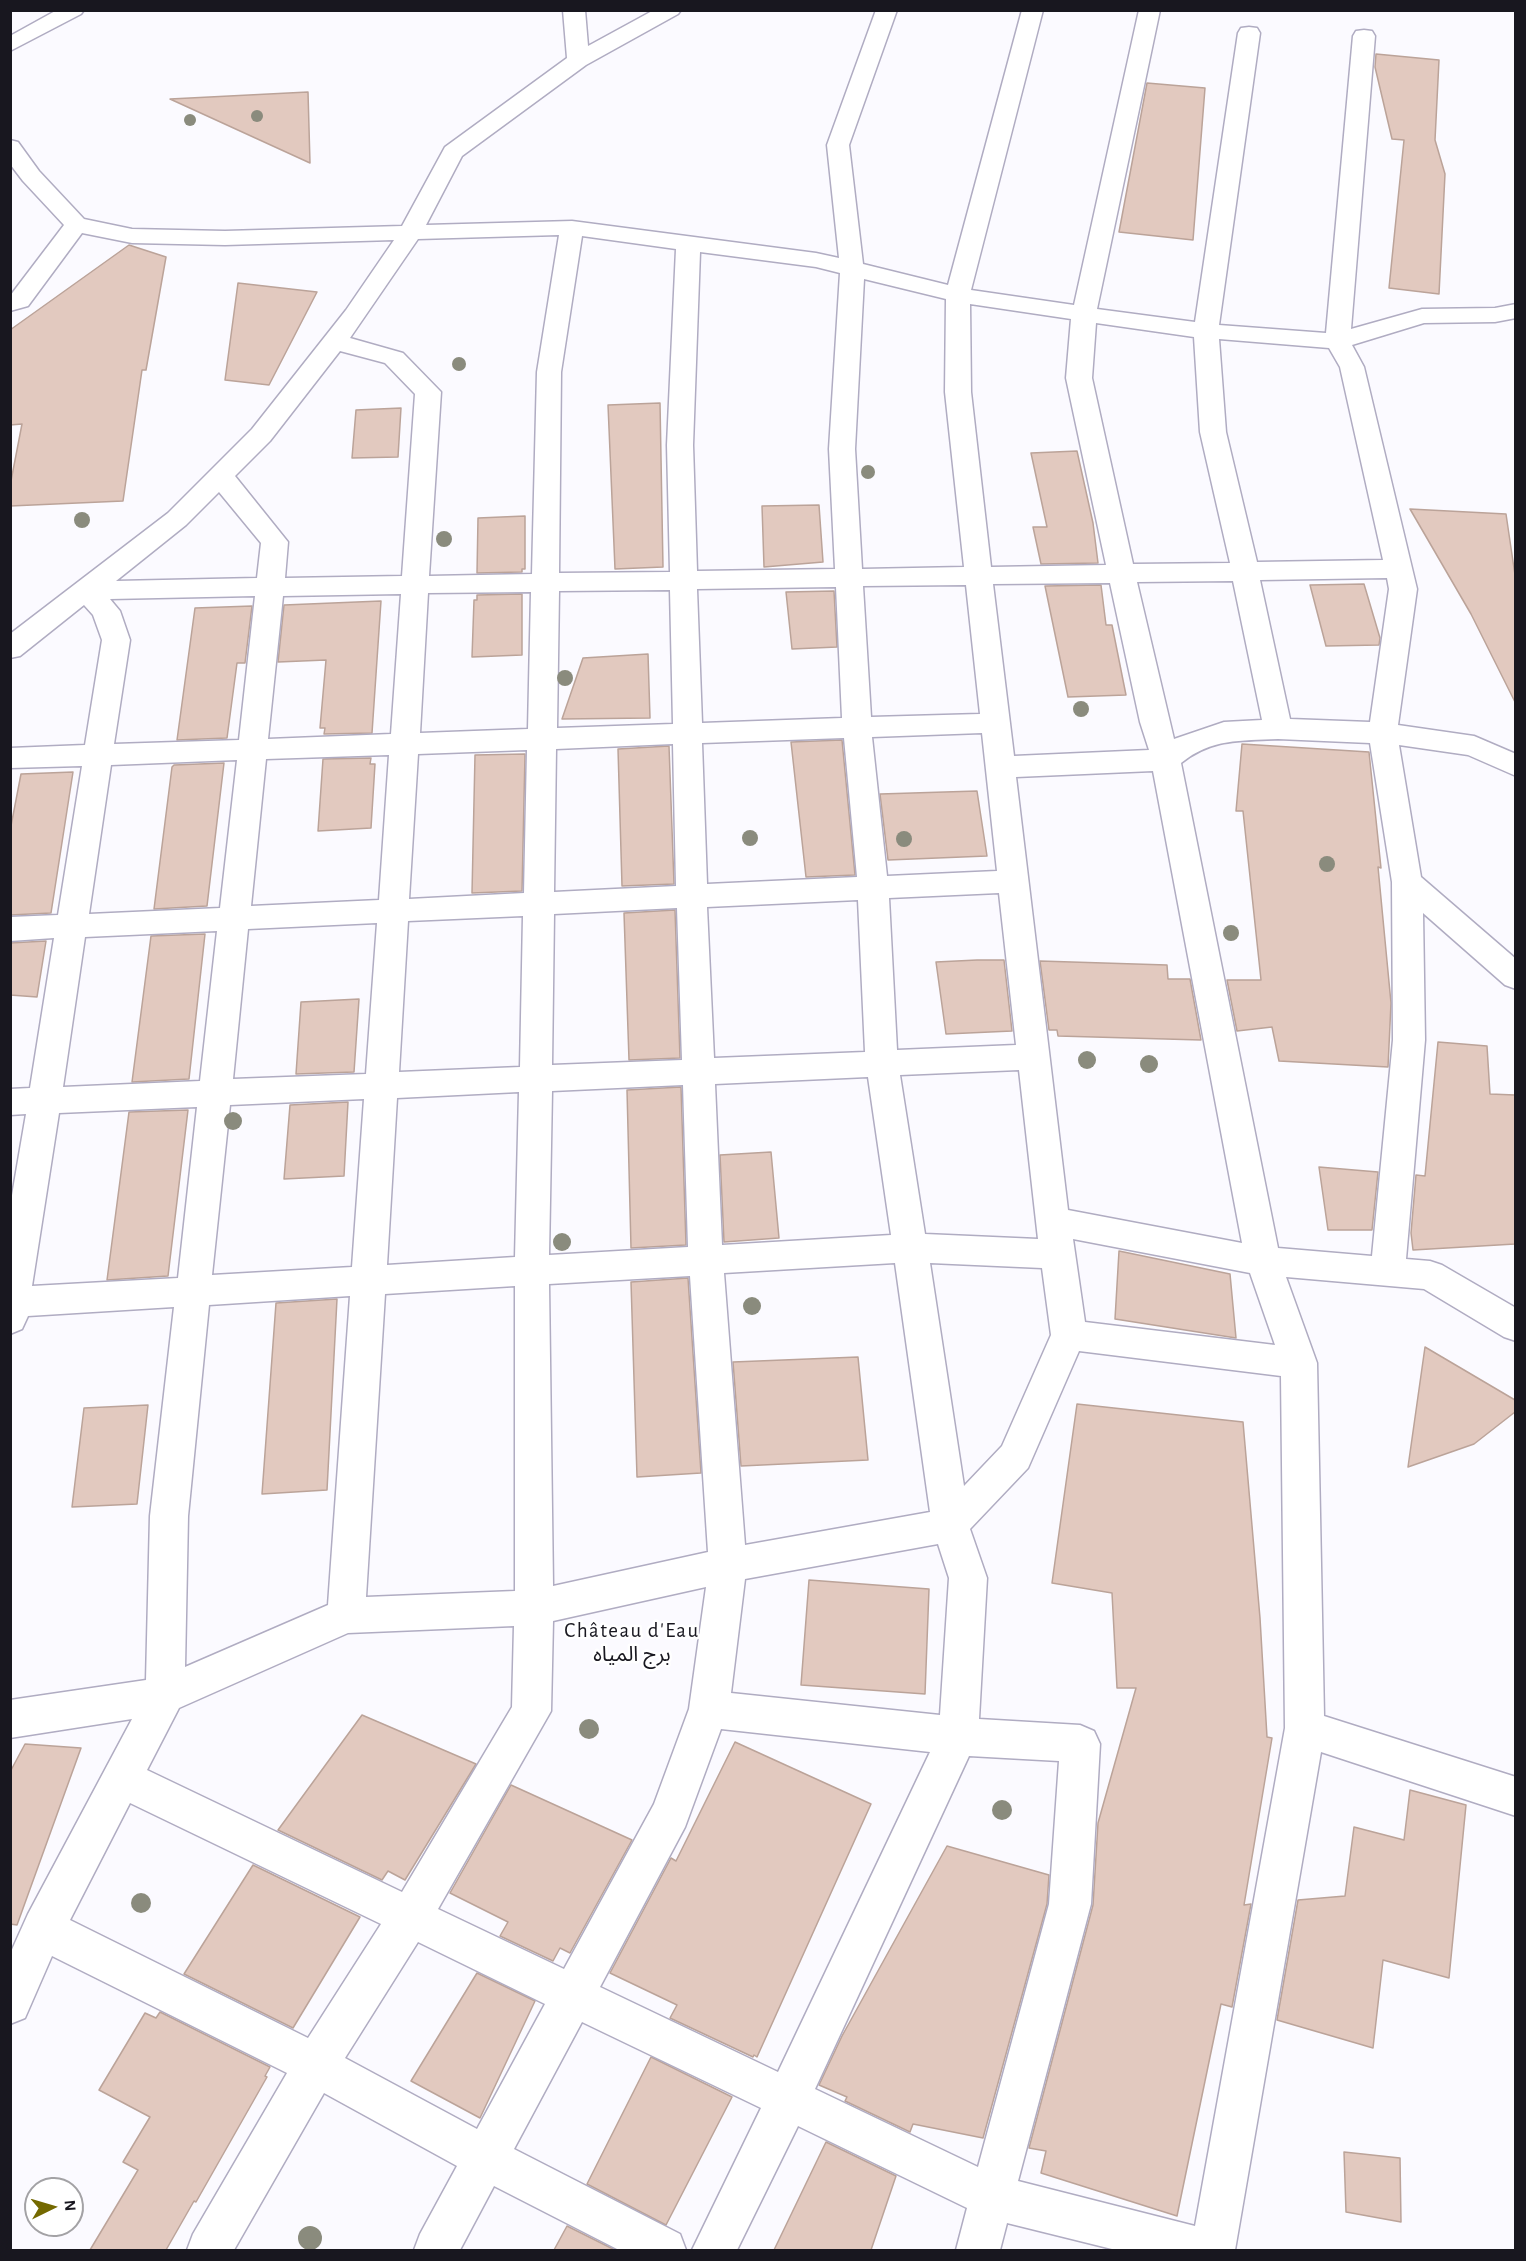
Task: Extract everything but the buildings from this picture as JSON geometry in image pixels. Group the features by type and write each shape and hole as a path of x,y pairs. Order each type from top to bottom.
{"street":[{"path":"10,45 74,10"},
{"path":"574,10 578,60"},
{"path":"10,649 177,519 261,435 334,342 409,235 453,152 578,60 671,10"},
{"path":"714,2250 788,2099 958,1736 968,1578 950,1525 882,1064 873,888 857,727 842,449 852,271 838,145 887,10"},
{"path":"10,1719 165,1695 346,1615 534,1608 728,1565 950,1525 1015,1457 1069,1335 1054,1237 1032,1058 958,392 958,295 1033,10"},
{"path":"1150,10 1084,314 1079,378 1154,722 1166,760 1263,1261 1299,1363 1305,1728 1213,2250"},
{"path":"1249,33 1206,331 1213,432 1278,729"},
{"path":"1364,36 1338,341 1352,367 1400,569 1402,589 1383,733 1407,882 1409,1040 1388,1272"},
{"path":"10,147 31,176 76,225 132,236 225,238 409,235 572,228 816,260 852,271 958,295 1084,314 1206,331 1338,341 1422,316 1495,315 1515,311"},
{"path":"10,304 19,301 76,225"},
{"path":"209,2250 316,2065 410,1917 531,1711 534,1608 532,1271 549,372 572,228"},
{"path":"436,2250 671,1812 709,1709 728,1565 706,1260 692,896 680,445 688,244"},
{"path":"334,342 394,358 428,392 346,1615"},
{"path":"10,2003 43,1929 165,1695 169,1516 275,542 220,476"},
{"path":"85,590 1400,569"},
{"path":"85,590 106,611 116,640 12,1311 193,1292 1054,1237 1263,1261 1430,1275 1515,1326"},
{"path":"10,758 994,723"},
{"path":"1000,767 1166,760 1186,744 1224,732 1278,729 1383,733 1474,746 1515,766"},
{"path":"10,929 1013,881"},
{"path":"1407,882 1515,977"},
{"path":"10,1102 1032,1058"},
{"path":"1069,1335 1299,1363"},
{"path":"709,1709 958,1736 1080,1744 1070,1904 978,2250"},
{"path":"1305,1728 1515,1797"},
{"path":"123,1779 992,2197 1202,2250"},
{"path":"43,1929 316,2065 486,2158 664,2250"}],"district":[{"name":"Château d'Eau برج المياه","path":"632,1643"}]}
